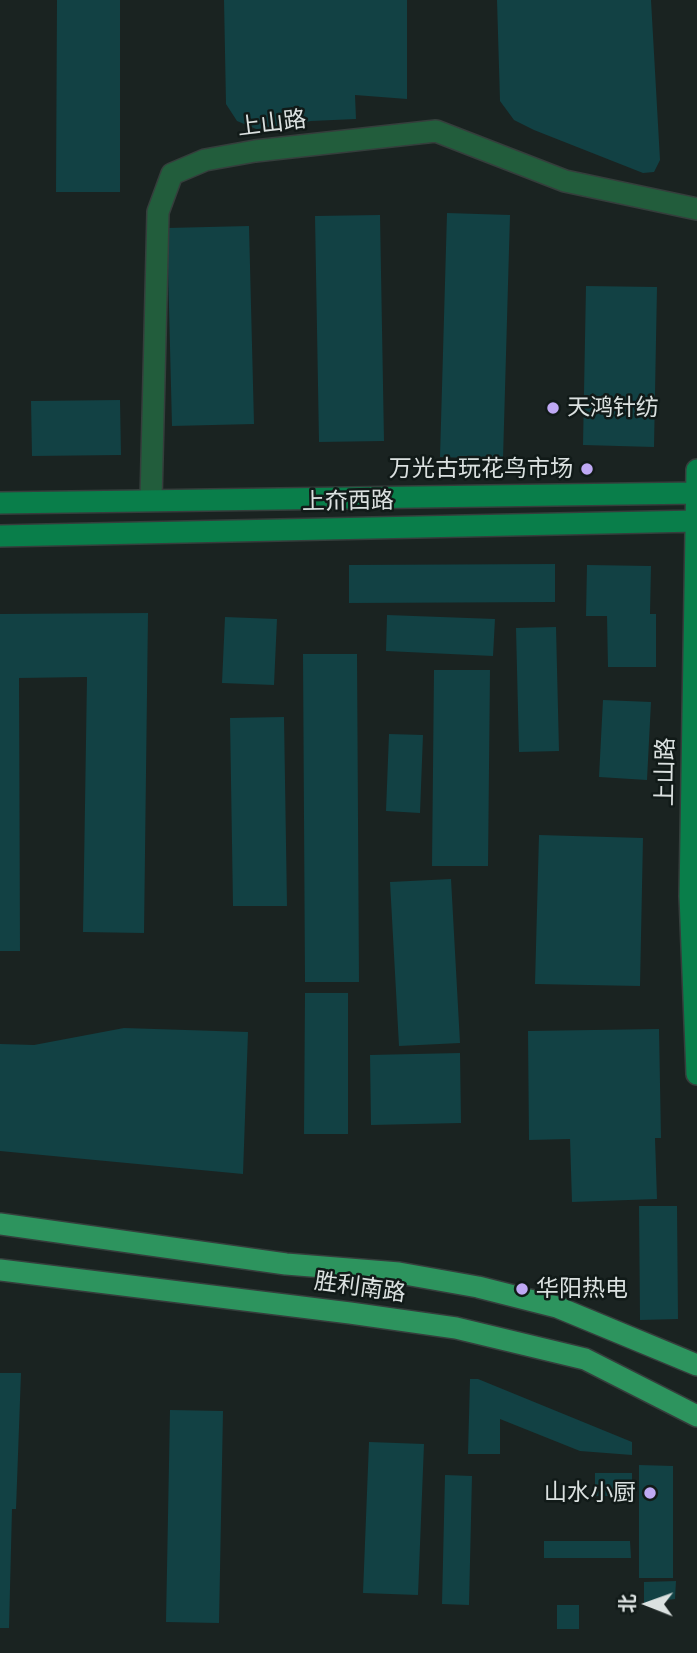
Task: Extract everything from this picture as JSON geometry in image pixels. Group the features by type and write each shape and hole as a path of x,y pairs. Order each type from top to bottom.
{"main road":[{"name":"胜利南路","path":"0,1224 286,1264 399,1273 478,1287 557,1307 697,1366"},
{"name":"胜利南路","path":"0,1270 456,1328 585,1359 697,1416"}],"street":[{"name":"上山路","path":"151,500 158,212 172,174 205,160 255,151 436,131 565,181 697,209"},
{"name":"上山路","path":"697,470 694,787 690,896 697,1074"},
{"name":"上夼西路","path":"0,503 696,493"},
{"name":"上夼西路","path":"0,536 697,521"}],"building":[{"path":"57,0 120,0 120,192 56,192"},
{"path":"224,0 407,0 407,99 355,95 356,119 311,121 261,131 237,121 226,104"},
{"path":"497,0 651,0 660,160 654,172 643,173 514,120 500,101"},
{"path":"447,213 510,215 503,459 440,457"},
{"path":"380,215 384,441 319,442 315,216"},
{"path":"249,226 254,424 172,426 167,228"},
{"path":"586,286 657,287 654,447 583,445"},
{"path":"120,400 121,455 32,456 31,401"},
{"path":"555,564 555,602 349,603 349,565"},
{"path":"587,565 651,566 650,614 656,614 656,667 608,667 607,616 586,616"},
{"path":"148,613 144,933 83,932 87,677 19,678 20,951 0,951 0,614"},
{"path":"387,615 495,619 493,656 386,651"},
{"path":"225,617 277,619 274,685 222,683"},
{"path":"556,627 559,751 519,752 516,628"},
{"path":"303,654 357,654 359,982 305,982"},
{"path":"434,670 490,670 488,866 432,866"},
{"path":"603,700 651,702 647,780 599,777"},
{"path":"284,717 287,906 233,906 230,718"},
{"path":"389,734 423,735 420,813 386,811"},
{"path":"539,835 643,838 640,986 535,984"},
{"path":"451,879 460,1043 399,1046 390,882"},
{"path":"305,993 348,993 348,1134 304,1134"},
{"path":"124,1028 248,1032 243,1174 0,1151 0,1044 34,1045"},
{"path":"659,1029 661,1138 655,1138 657,1199 572,1202 570,1139 529,1140 528,1031"},
{"path":"460,1053 461,1123 371,1125 370,1055"},
{"path":"639,1206 677,1206 678,1319 640,1320"},
{"path":"0,1373 21,1373 16,1509 12,1509 9,1628 0,1628"},
{"path":"470,1379 478,1379 632,1442 632,1455 580,1451 500,1419 500,1454 468,1454"},
{"path":"170,1410 223,1411 219,1623 166,1622"},
{"path":"369,1442 424,1444 418,1595 363,1593"},
{"path":"639,1465 673,1466 673,1578 639,1578"},
{"path":"595,1473 632,1473 632,1496 595,1496"},
{"path":"445,1475 472,1476 469,1605 442,1604"},
{"path":"544,1541 630,1541 631,1558 544,1558"},
{"path":"676,1581 675,1599 644,1603 644,1582"},
{"path":"557,1605 579,1605 579,1629 557,1629"}],"place":[{"name":"天鸿针纺","path":"553,408"},
{"name":"万光古玩花鸟市场","path":"587,469"},
{"name":"华阳热电","path":"522,1289"},
{"name":"山水小厨","path":"650,1493"}]}
